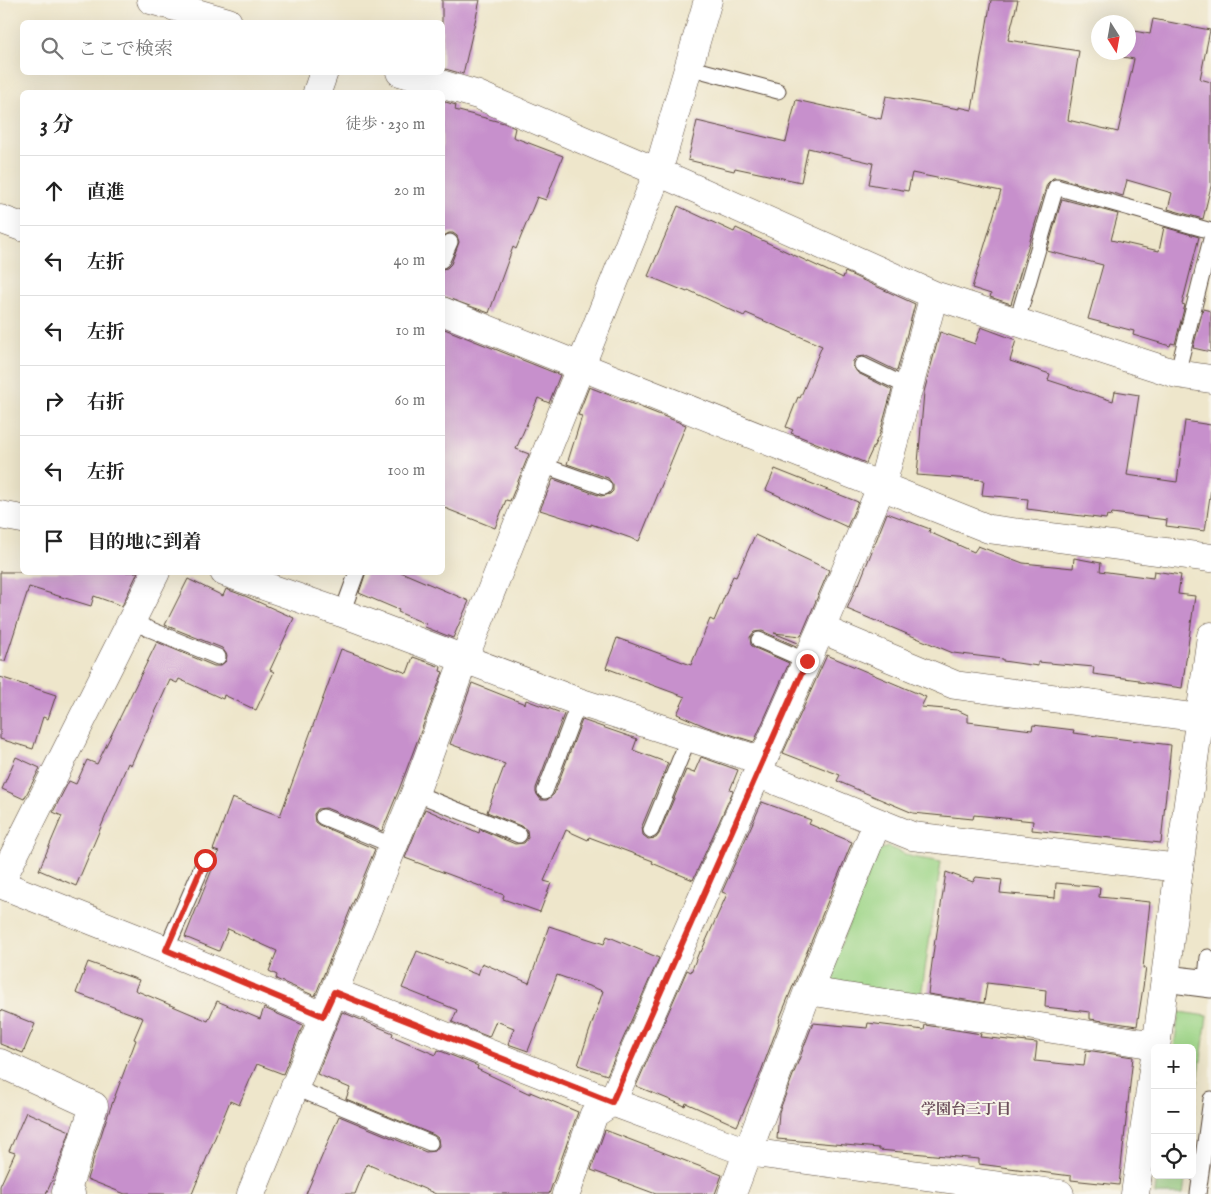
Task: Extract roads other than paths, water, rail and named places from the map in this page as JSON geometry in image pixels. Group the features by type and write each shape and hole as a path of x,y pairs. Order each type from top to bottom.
{"street":[{"path":"151,0 221,20"},
{"path":"251,1194 394,846 464,659 658,172 708,0"},
{"path":"318,90 323,75"},
{"path":"410,75 478,95 658,172 934,295 1177,374 1211,378"},
{"path":"0,219 20,226"},
{"path":"566,1194 594,1114 612,1102 821,630 882,485 934,295"},
{"path":"445,312 989,529 1211,558"},
{"path":"0,515 20,519"},
{"path":"155,575 0,884 166,950 323,1016"},
{"path":"233,575 342,613 579,702 689,737 760,767 877,823 912,836 1179,868"},
{"path":"821,630 954,685 1200,718"},
{"path":"1157,1044 1211,636"},
{"path":"732,1194 808,992 877,823"},
{"path":"334,992 612,1102 747,1152 1060,1194"},
{"path":"808,992 1151,1049"},
{"path":"0,1063 94,1106 67,1193"},
{"path":"1135,1194 1151,1084"}],"lane":[{"path":"688,66 778,91"},
{"path":"1017,321 1056,187 1211,232"},
{"path":"1177,374 1211,239"},
{"path":"445,253 450,242"},
{"path":"862,364 908,386"},
{"path":"542,465 604,487"},
{"path":"342,613 356,575"},
{"path":"132,622 218,657"},
{"path":"759,640 807,661"},
{"path":"544,791 579,702"},
{"path":"651,830 689,737"},
{"path":"415,793 519,835"},
{"path":"323,817 394,846"},
{"path":"166,950 205,860"},
{"path":"1165,978 1209,982 1208,957"},
{"path":"294,1087 430,1144"},
{"path":"1198,1194 1211,1099"}],"district":[{"name":"学園台三丁目","path":"966,1109"}]}
